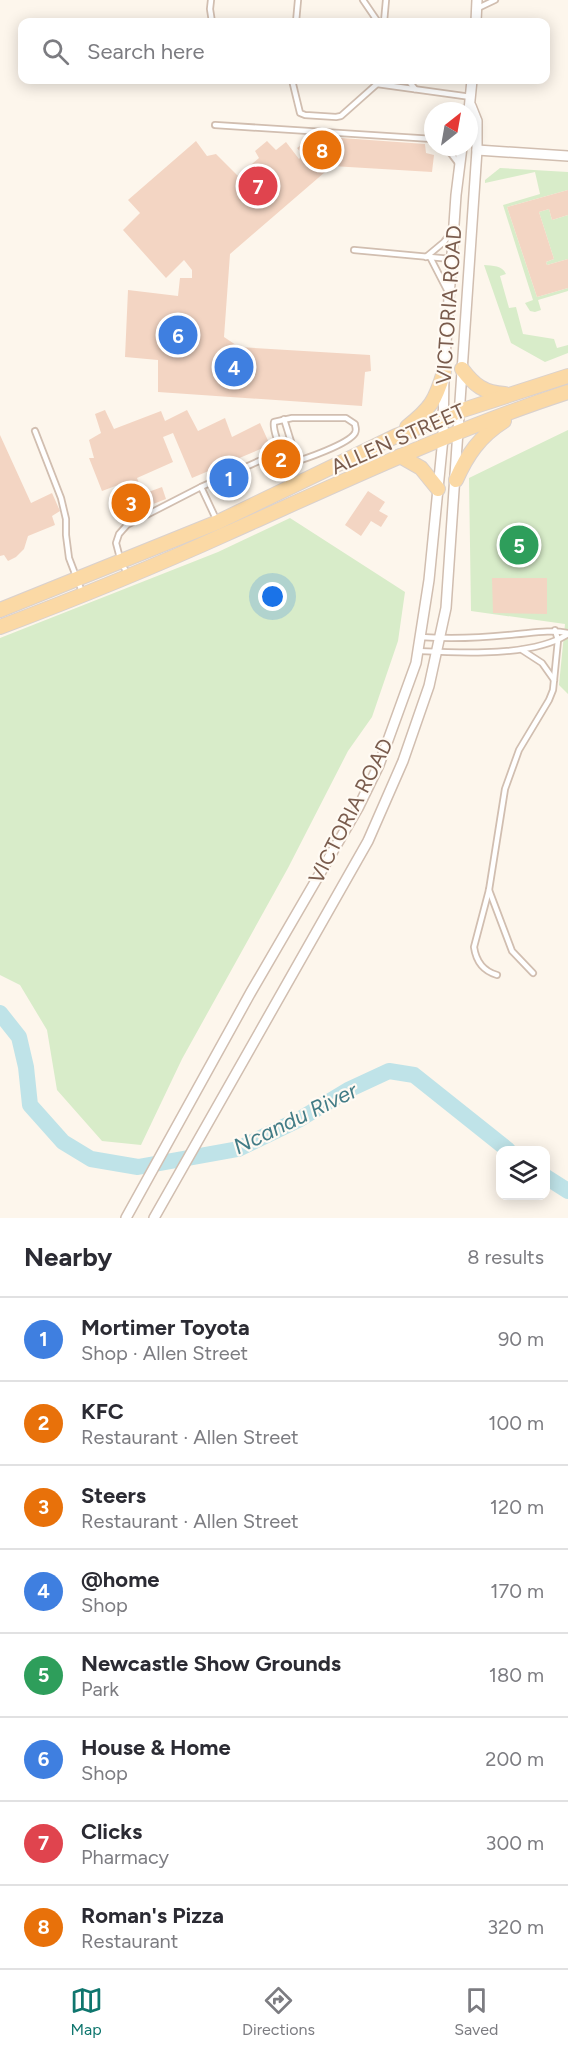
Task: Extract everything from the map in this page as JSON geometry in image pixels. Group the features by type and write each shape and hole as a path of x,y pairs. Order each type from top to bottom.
{"main road":[{"path":"462,369 479,388 492,393 510,394"},
{"path":"396,436 430,407 436,398 444,372"},
{"name":"ALLEN STREET","path":"2,609 218,522 396,436 460,411 568,376"},
{"name":"ALLEN STREET","path":"5,625 84,595 458,431 568,392"},
{"path":"456,480 463,464 480,439 494,427 526,408"},
{"path":"400,456 421,468 438,489"},
{"path":"2,609 5,625"}],"street":[{"name":"VICTORIA ROAD","path":"470,102 472,84"},
{"path":"478,147 568,156"},
{"name":"VICTORIA ROAD","path":"126,1218 352,817 379,765 401,706 418,651 429,580 443,438 444,372 451,259 461,156"},
{"path":"460,162 465,156"},
{"name":"VICTORIA ROAD","path":"154,1218 368,841 417,727 441,639 446,608 456,480 473,156"}],"lane":[{"path":"211,0 211,18"},
{"path":"296,18 298,0"},
{"path":"363,0 375,18"},
{"path":"384,18 386,0"},
{"path":"477,4 495,0"},
{"path":"293,84 300,113 305,116 336,117 345,114 375,84"},
{"path":"390,84 415,88 460,102"},
{"path":"412,84 415,88"},
{"path":"214,125 424,138"},
{"path":"454,156 460,162"},
{"path":"428,257 454,229"},
{"path":"354,250 451,259"},
{"path":"428,257 443,279 449,295"},
{"path":"128,576 116,543 123,528 201,487 279,453 273,424 277,420 346,418 355,424 354,435 338,445 297,461 282,464 266,459"},
{"path":"284,419 297,461"},
{"path":"35,431 65,511 67,549 76,580 84,595"},
{"path":"201,487 225,534"},
{"path":"497,975 488,972 480,964 475,956 474,947 489,890 505,789 519,750 549,700 554,680 558,640 555,630"},
{"path":"420,637 441,639 506,636 555,630 568,633"},
{"path":"418,651 521,650 558,640 568,633"},
{"path":"521,650 542,663 554,680"},
{"path":"489,890 512,951 533,973"}],"green space":[{"path":"500,168 568,172 568,190 507,207 537,297 568,288 568,291 538,300 541,310 535,312 530,311 525,303 533,300 503,205 540,194 535,172 485,183 485,180"},
{"path":"549,209 552,220 568,215 568,259 547,265 546,262 554,259 539,212"},
{"path":"484,265 500,267 506,274 500,276 509,308 516,307 523,334 554,339 557,348 568,345 568,353 545,362 511,343"},
{"path":"568,430 568,694 559,685 565,624 471,611 469,478"},
{"path":"290,518 405,592 398,641 372,717 348,751 288,868 182,1059 141,1145 102,1141 57,1090 47,1030 20,985 0,975 0,638 218,552"}],"building":[{"path":"314,136 424,144 424,156 434,156 432,172 332,166 230,254 224,337 239,347 370,355 371,371 365,372 362,406 158,392 158,360 125,357 128,290 178,296 180,278 192,278 192,270 184,260 166,278 123,230 140,213 128,200 196,141 207,156 216,154 238,176 259,158 255,151 267,141 276,150 286,142 299,159 303,155 297,148"},
{"path":"568,190 568,215 552,220 549,209 539,212 554,259 546,262 547,265 568,259 568,288 537,297 507,207"},
{"path":"105,410 114,429 161,411 165,421 187,410 198,431 225,418 232,437 260,423 270,445 192,478 173,433 163,437 173,462 137,478 143,494 162,487 166,499 127,514 123,504 127,499 121,484 102,491 89,458 94,458 89,440 101,433 95,414"},
{"path":"0,435 31,503 52,493 60,511 52,516 55,525 28,536 24,549 8,561 4,555 0,556"},
{"path":"368,491 385,502 379,511 388,516 381,527 371,521 361,536 345,525"},
{"path":"492,578 547,578 547,614 493,613"}],"waterway":[{"name":"Ncandu River","path":"0,1013 19,1037 26,1067 30,1105 63,1142 91,1159 138,1167 238,1149 300,1119 348,1090 389,1071 414,1075 503,1146"},
{"name":"Ncandu River","path":"550,1180 568,1191"}],"place":[{"name":"Roman's Pizza","path":"322,150"},
{"name":"Clicks","path":"258,186"},
{"name":"House & Home","path":"178,335"},
{"name":"@home","path":"234,367"},
{"name":"KFC","path":"281,459"},
{"name":"Mortimer Toyota","path":"229,478"},
{"name":"Steers","path":"131,503"},
{"name":"Newcastle Show Grounds","path":"519,545"}]}
